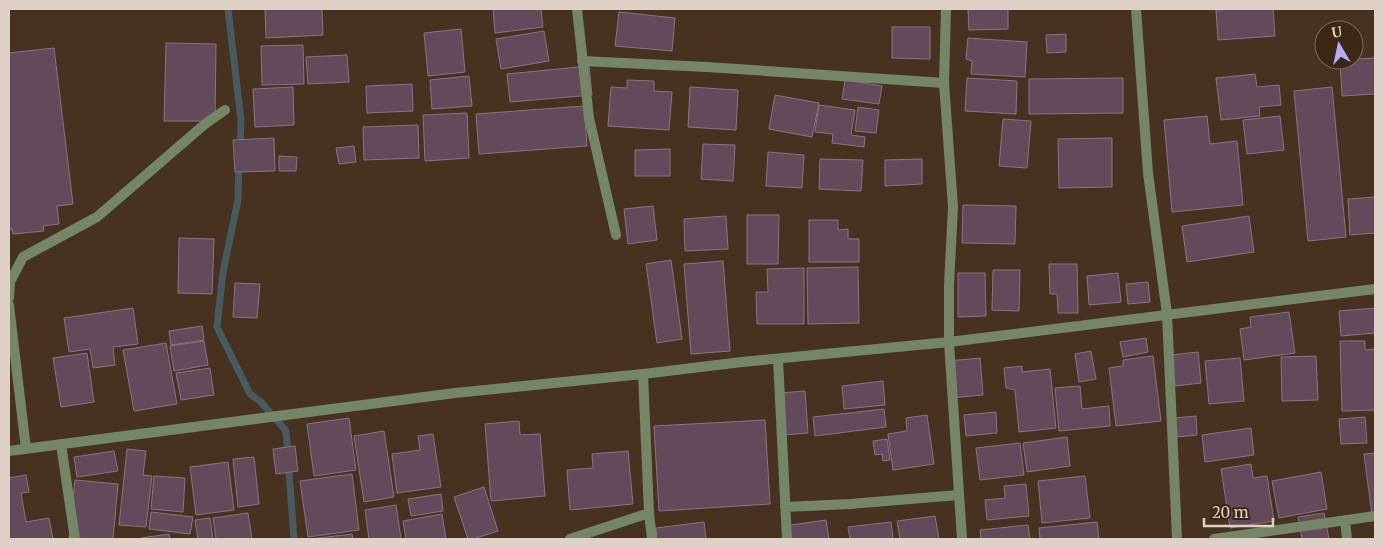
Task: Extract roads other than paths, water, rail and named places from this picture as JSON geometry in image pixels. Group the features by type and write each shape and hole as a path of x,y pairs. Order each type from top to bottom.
{"street":[{"path":"577,9 589,118 616,235"},
{"path":"946,9 944,83 953,207 949,285 949,342 962,539"},
{"path":"1136,9 1148,173 1167,314 1177,539"},
{"path":"582,62 707,67 944,83"},
{"path":"9,298 10,282 23,257 97,217 205,124 225,110"},
{"path":"9,452 455,393 949,342 1375,289"},
{"path":"9,304 26,449"},
{"path":"778,359 787,539"},
{"path":"643,374 649,512 652,539"},
{"path":"61,444 75,539"},
{"path":"785,507 850,504 958,495"},
{"path":"570,539 649,512"},
{"path":"1214,539 1375,516"},
{"path":"1345,520 1348,539"}],"waterway":[{"path":"228,9 241,120 240,148"},
{"path":"239,163 238,200 223,272 217,327 250,394 261,402 286,431 294,539"}]}
